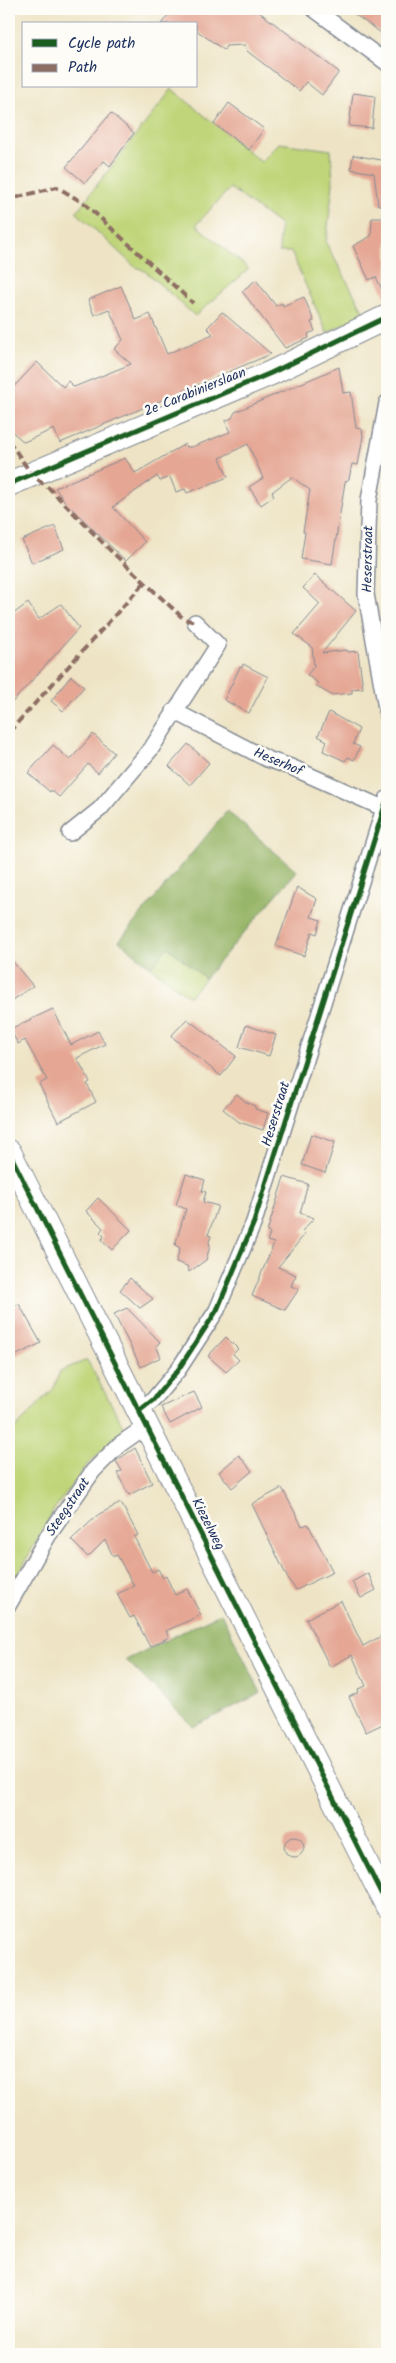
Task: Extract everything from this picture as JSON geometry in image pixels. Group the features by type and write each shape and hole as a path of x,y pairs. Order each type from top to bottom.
{"main road":[{"name":"2e Carabinierslaan","path":"9,484 118,436 271,373 387,317"},
{"name":"Kiezelweg","path":"9,1152 387,1905"}],"street":[{"path":"314,9 387,64"},
{"name":"Heserstraat","path":"387,403 369,500 366,594 387,714"},
{"path":"70,833 100,809 160,736 218,644 195,622"},
{"name":"Heserhof","path":"174,711 267,759 386,804"},
{"name":"Heserstraat","path":"142,1418 153,1400 178,1370 217,1310 254,1222 386,804"},
{"name":"Steegstraat","path":"9,1604 48,1536 93,1470 142,1418"}],"green space":[{"path":"172,89 261,162 279,143 331,150 333,184 326,243 365,314 327,333 291,252 279,252 280,225 230,188 196,225 249,269 195,316 145,271 134,266 76,212"},
{"path":"227,811 297,871 205,978 168,947 151,967 119,941"},
{"path":"168,947 205,978 189,997 151,967"},
{"path":"87,1360 125,1429 85,1467 53,1511 9,1591 9,1435 54,1388 60,1371"},
{"path":"221,1613 261,1693 193,1727 126,1660"}],"building":[{"path":"173,9 255,9 339,72 322,95 306,82 299,91 247,51 245,45 226,46 224,50 198,31 198,22 163,22"},
{"path":"347,9 387,9 387,37"},
{"path":"353,93 375,96 372,128 349,126"},
{"path":"229,103 264,129 249,150 214,124"},
{"path":"111,113 134,133 110,166 104,161 85,183 66,167"},
{"path":"353,155 387,161 387,205 378,205 374,173 351,169"},
{"path":"372,218 387,218 387,300 376,277 369,280 353,246 371,236"},
{"path":"256,280 276,306 282,303 283,306 304,297 314,321 311,322 315,331 308,334 309,338 285,348 242,291"},
{"path":"121,286 136,320 150,314 167,354 213,334 207,328 222,312 271,354 60,443 54,429 24,442 9,429 9,392 37,362 63,387 68,381 74,387 131,364 114,349 123,340 109,309 94,315 88,300"},
{"path":"339,367 343,393 351,392 356,428 362,429 363,436 358,465 352,464 349,479 345,482 332,564 301,559 305,532 303,532 310,490 292,477 272,492 274,496 261,505 249,487 263,478 248,444 220,458 228,477 187,493 185,489 176,492 170,477 160,481 157,476 113,507 145,542 126,561 66,503 55,488 125,458 135,473 185,444 186,447 192,447 230,432 225,421 232,418 235,412"},
{"path":"55,526 64,549 32,563 22,540"},
{"path":"315,575 356,611 322,653 347,650 348,652 358,651 363,688 352,689 352,693 331,695 316,686 318,683 307,675 314,666 312,647 294,634 320,604 303,588"},
{"path":"28,603 39,619 61,604 79,628 9,706 9,617"},
{"path":"243,664 268,677 249,713 224,700"},
{"path":"71,676 84,687 63,711 51,701"},
{"path":"329,712 359,729 353,744 360,747 354,760 348,757 345,761 323,751 327,741 318,736"},
{"path":"93,734 114,753 98,773 88,764 59,797 51,790 50,792 28,773 53,745 70,760"},
{"path":"188,744 209,763 190,785 169,766"},
{"path":"297,887 317,899 311,917 321,920 317,934 312,932 304,956 276,946"},
{"path":"9,957 33,986 9,1002"},
{"path":"53,1009 71,1045 98,1031 105,1044 77,1058 90,1082 87,1084 96,1102 58,1122 39,1084 47,1080 25,1040 18,1044 10,1029"},
{"path":"187,1019 236,1056 221,1076 171,1036"},
{"path":"246,1025 276,1035 269,1056 239,1047"},
{"path":"237,1094 246,1102 255,1106 255,1109 268,1113 263,1130 239,1122 223,1109"},
{"path":"311,1134 335,1142 325,1173 302,1165"},
{"path":"186,1174 205,1180 202,1191 206,1192 203,1202 218,1206 208,1235 211,1236 206,1260 189,1272 187,1266 176,1262 180,1248 175,1245 186,1209 176,1205"},
{"path":"284,1177 308,1184 300,1213 314,1218 302,1231 305,1234 278,1267 296,1275 291,1286 299,1289 285,1310 252,1296 274,1243 267,1241 270,1233 267,1232"},
{"path":"98,1198 131,1230 112,1250 101,1240 104,1236 100,1232 103,1228 86,1211"},
{"path":"130,1278 153,1299 140,1308 120,1290"},
{"path":"19,1304 41,1343 15,1356 9,1342 9,1309"},
{"path":"127,1308 160,1342 156,1346 161,1357 141,1367 114,1314"},
{"path":"226,1337 238,1349 233,1354 239,1360 226,1372 208,1356"},
{"path":"194,1392 202,1407 170,1424 161,1407"},
{"path":"135,1448 152,1483 129,1495 117,1473 122,1471 116,1461"},
{"path":"239,1455 252,1471 232,1488 219,1472"},
{"path":"282,1488 302,1526 308,1524 333,1572 296,1590 288,1579 252,1504"},
{"path":"121,1503 138,1535 134,1537 152,1572 158,1569 163,1578 166,1576 175,1595 187,1589 201,1615 166,1631 169,1637 150,1647 134,1616 130,1618 117,1594 134,1586 117,1555 113,1556 105,1540 88,1557 71,1540 99,1514"},
{"path":"368,1573 376,1590 361,1598 352,1582"},
{"path":"341,1601 363,1646 387,1633 387,1722 366,1732 349,1697 359,1692 358,1689 366,1686 352,1655 330,1667 306,1619"},
{"path":"294,1837 301,1840 304,1847 301,1854 294,1857 287,1854 284,1847 287,1840"}],"marked path":[{"path":"9,187 18,197 57,187 85,204 193,303"},
{"path":"9,441 32,475 50,489 111,551 184,619 195,622"},
{"path":"9,732 145,582"}],"cycle path":[{"path":"9,484 271,373 387,317"},
{"path":"139,1411 153,1400 178,1370 217,1310 254,1222 387,799"},
{"path":"9,1152 387,1905"}]}
